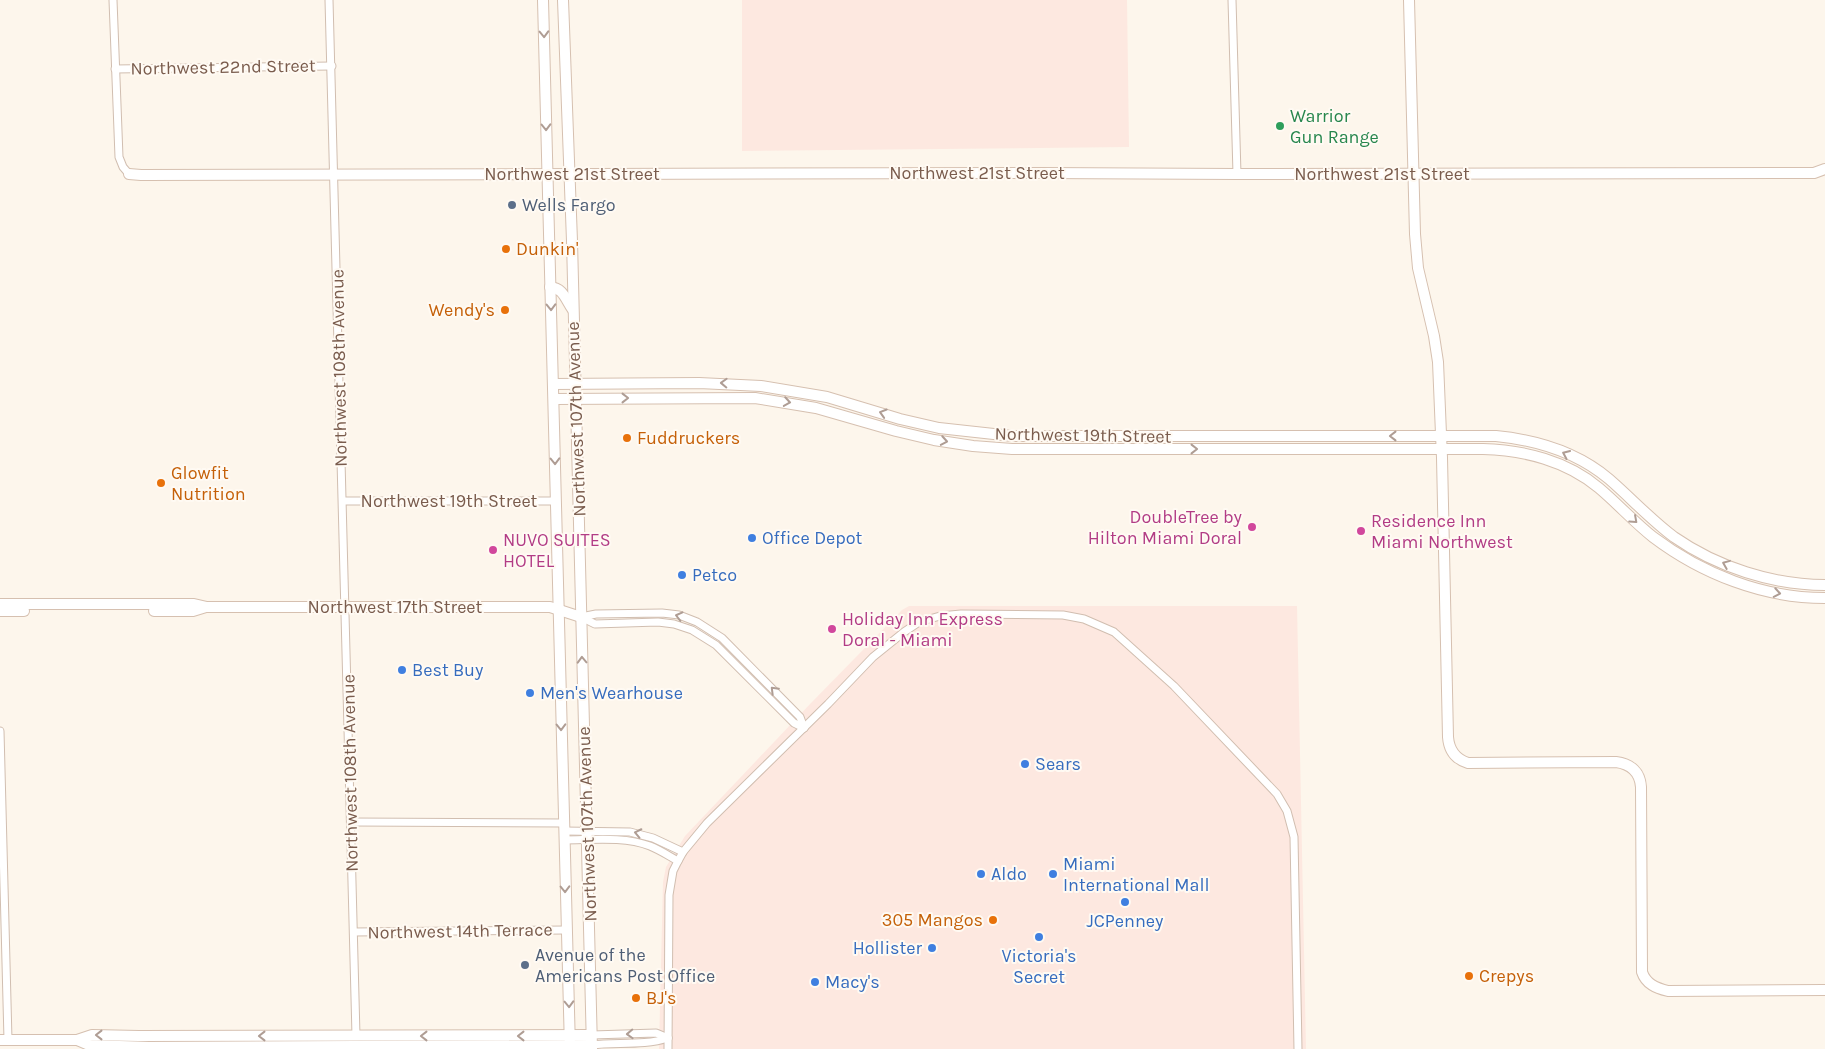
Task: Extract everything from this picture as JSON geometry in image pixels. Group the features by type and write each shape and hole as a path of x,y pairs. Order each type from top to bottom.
{"street":[{"path":"113,0 119,157 123,167 129,174"},
{"name":"Northwest 108th Avenue","path":"330,0 356,1036"},
{"name":"Northwest 107th Avenue","path":"543,0 570,1048"},
{"name":"Northwest 107th Avenue","path":"562,0 574,310 592,1043"},
{"path":"1232,0 1237,174"},
{"path":"1409,0 1418,268 1438,362 1442,436 1448,737 1450,749 1455,756 1468,763 1616,762 1627,764 1634,769 1641,787 1642,972 1647,981 1657,988 1668,991 1825,990"},
{"name":"Northwest 22nd Street","path":"115,69 332,66"},
{"name":"Northwest 21st Street","path":"129,174 1042,172 1414,174 1814,172 1825,169"},
{"path":"550,287 556,287 561,291 574,310"},
{"name":"Northwest 19th Street","path":"553,384 699,383 761,386 826,397 900,419 939,428 1012,436 1496,436 1534,442 1571,455 1594,468 1663,528 1707,556 1732,567 1769,578 1795,583 1825,585"},
{"name":"Northwest 19th Street","path":"554,399 755,398 816,408 934,440 1012,449 1496,449 1535,456 1559,464 1583,476 1598,487 1652,536 1696,565 1737,582 1770,592 1825,598"},
{"name":"Northwest 19th Street","path":"342,501 556,501"},
{"name":"Northwest 17th Street","path":"0,604 194,604 207,607 537,607 558,609 581,617"},
{"name":"Northwest 17th Street","path":"0,611 193,611 207,607"},
{"path":"581,617 596,614 662,613 684,617 702,624 716,632 800,716 804,728"},
{"path":"668,1049 669,895 673,871 683,852 707,823 873,657 904,632 920,622 940,616 961,614 1062,615 1084,619 1114,632 1174,686 1277,794 1287,811 1294,837 1298,1049"},
{"path":"0,731 4,1040 77,1040 92,1034 569,1035 592,1043"},
{"path":"351,822 564,831 633,841 651,847 678,861"},
{"path":"587,835 621,831 635,832 683,852"},
{"name":"Northwest 14th Terrace","path":"354,932 566,930"},
{"path":"77,1040 89,1045 136,1047 570,1048 656,1033 668,1038"},
{"path":"356,1036 356,1047"},
{"path":"451,1036 451,1047"}],"shaded area":[{"path":"742,0 1127,0 1129,147 742,151"},
{"path":"909,606 1297,606 1306,1049 659,1049 663,882 666,867 685,836 811,703 902,610"}],"place":[{"name":"Warrior Gun Range","path":"1280,126"},
{"name":"Wells Fargo","path":"512,205"},
{"name":"Dunkin'","path":"506,249"},
{"name":"Wendy's","path":"505,310"},
{"name":"Fuddruckers","path":"627,438"},
{"name":"Glowfit Nutrition","path":"161,483"},
{"name":"DoubleTree by Hilton Miami Doral","path":"1252,527"},
{"name":"Residence Inn Miami Northwest","path":"1361,531"},
{"name":"Office Depot","path":"752,538"},
{"name":"NUVO SUITES HOTEL","path":"493,550"},
{"name":"Petco","path":"682,575"},
{"name":"Holiday Inn Express Doral - Miami","path":"832,629"},
{"name":"Best Buy","path":"402,670"},
{"name":"Men's Wearhouse","path":"530,693"},
{"name":"Sears","path":"1025,764"},
{"name":"Aldo","path":"981,874"},
{"name":"Miami International Mall","path":"1053,874"},
{"name":"JCPenney","path":"1125,902"},
{"name":"305 Mangos","path":"993,920"},
{"name":"Victoria's Secret","path":"1039,937"},
{"name":"Hollister","path":"932,948"},
{"name":"Avenue of the Americans Post Office","path":"525,965"},
{"name":"Crepys","path":"1469,976"},
{"name":"Macy's","path":"815,982"},
{"name":"BJ's","path":"636,998"}]}
